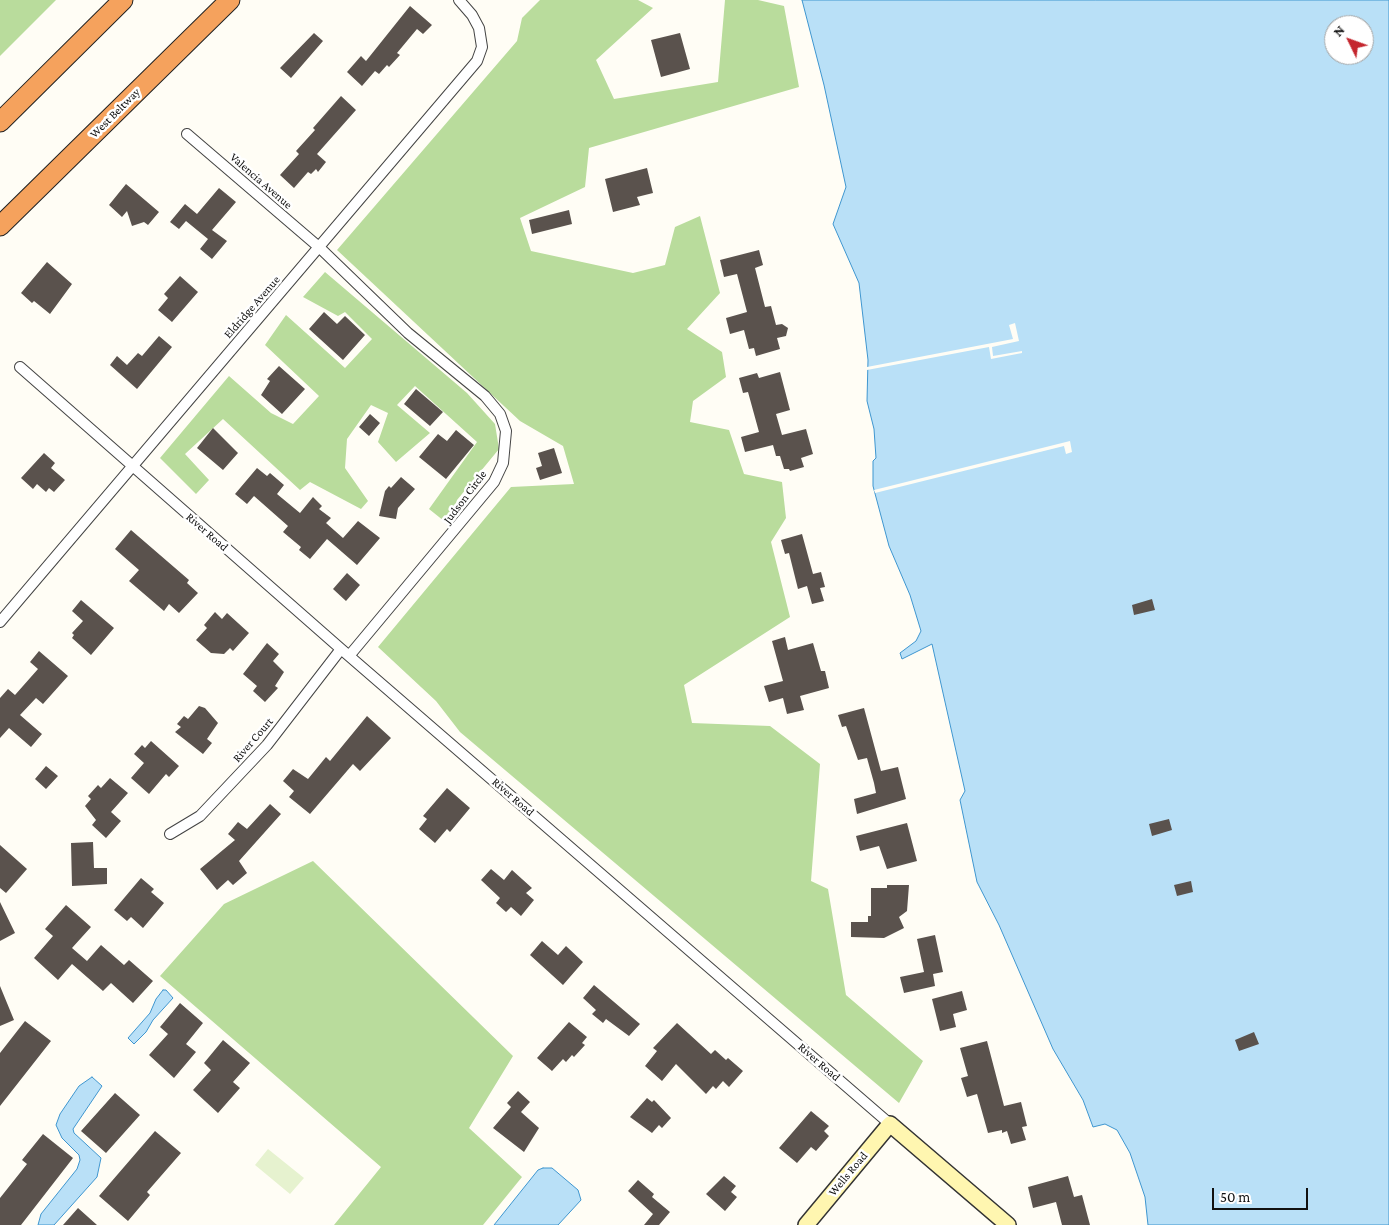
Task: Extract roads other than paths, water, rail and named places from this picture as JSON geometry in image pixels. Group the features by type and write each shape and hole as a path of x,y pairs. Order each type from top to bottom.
{"highway":[{"path":"0,122 123,0"},
{"name":"West Beltway","path":"0,226 230,0"}],"street":[{"name":"Eldridge Avenue","path":"0,622 320,248 477,61 482,47 479,28 472,15 459,0"},
{"name":"Valencia Avenue","path":"187,134 320,248"},
{"name":"Judson Circle","path":"320,248 408,333 485,396 500,414 506,430 503,463 494,482 349,656"},
{"name":"River Road","path":"20,367 349,656 1008,1225"},
{"name":"River Court","path":"170,834 200,816 267,746 341,649"},
{"name":"Wells Road","path":"806,1225 890,1124"}],"water":[{"path":"802,0 1389,0 1389,1225 1148,1225 1145,1197 1130,1153 1117,1130 1105,1124 1093,1127 1083,1100 1053,1049 999,925 977,882 960,800 965,791 932,644 902,659 900,653 916,641 921,631 910,595 889,546 873,486 873,461 876,458 874,429 867,401 868,360 859,283 833,224 846,187 824,85"},
{"path":"163,990 166,990 173,998 134,1044 128,1038 150,1013 156,999"},
{"path":"92,1077 102,1086 73,1129 74,1133 101,1158 97,1177 54,1225 38,1225 41,1214 77,1169 80,1160 79,1155 62,1138 56,1125 60,1114 79,1086"},
{"path":"552,1168 578,1190 581,1200 558,1225 494,1225 538,1170"}]}
